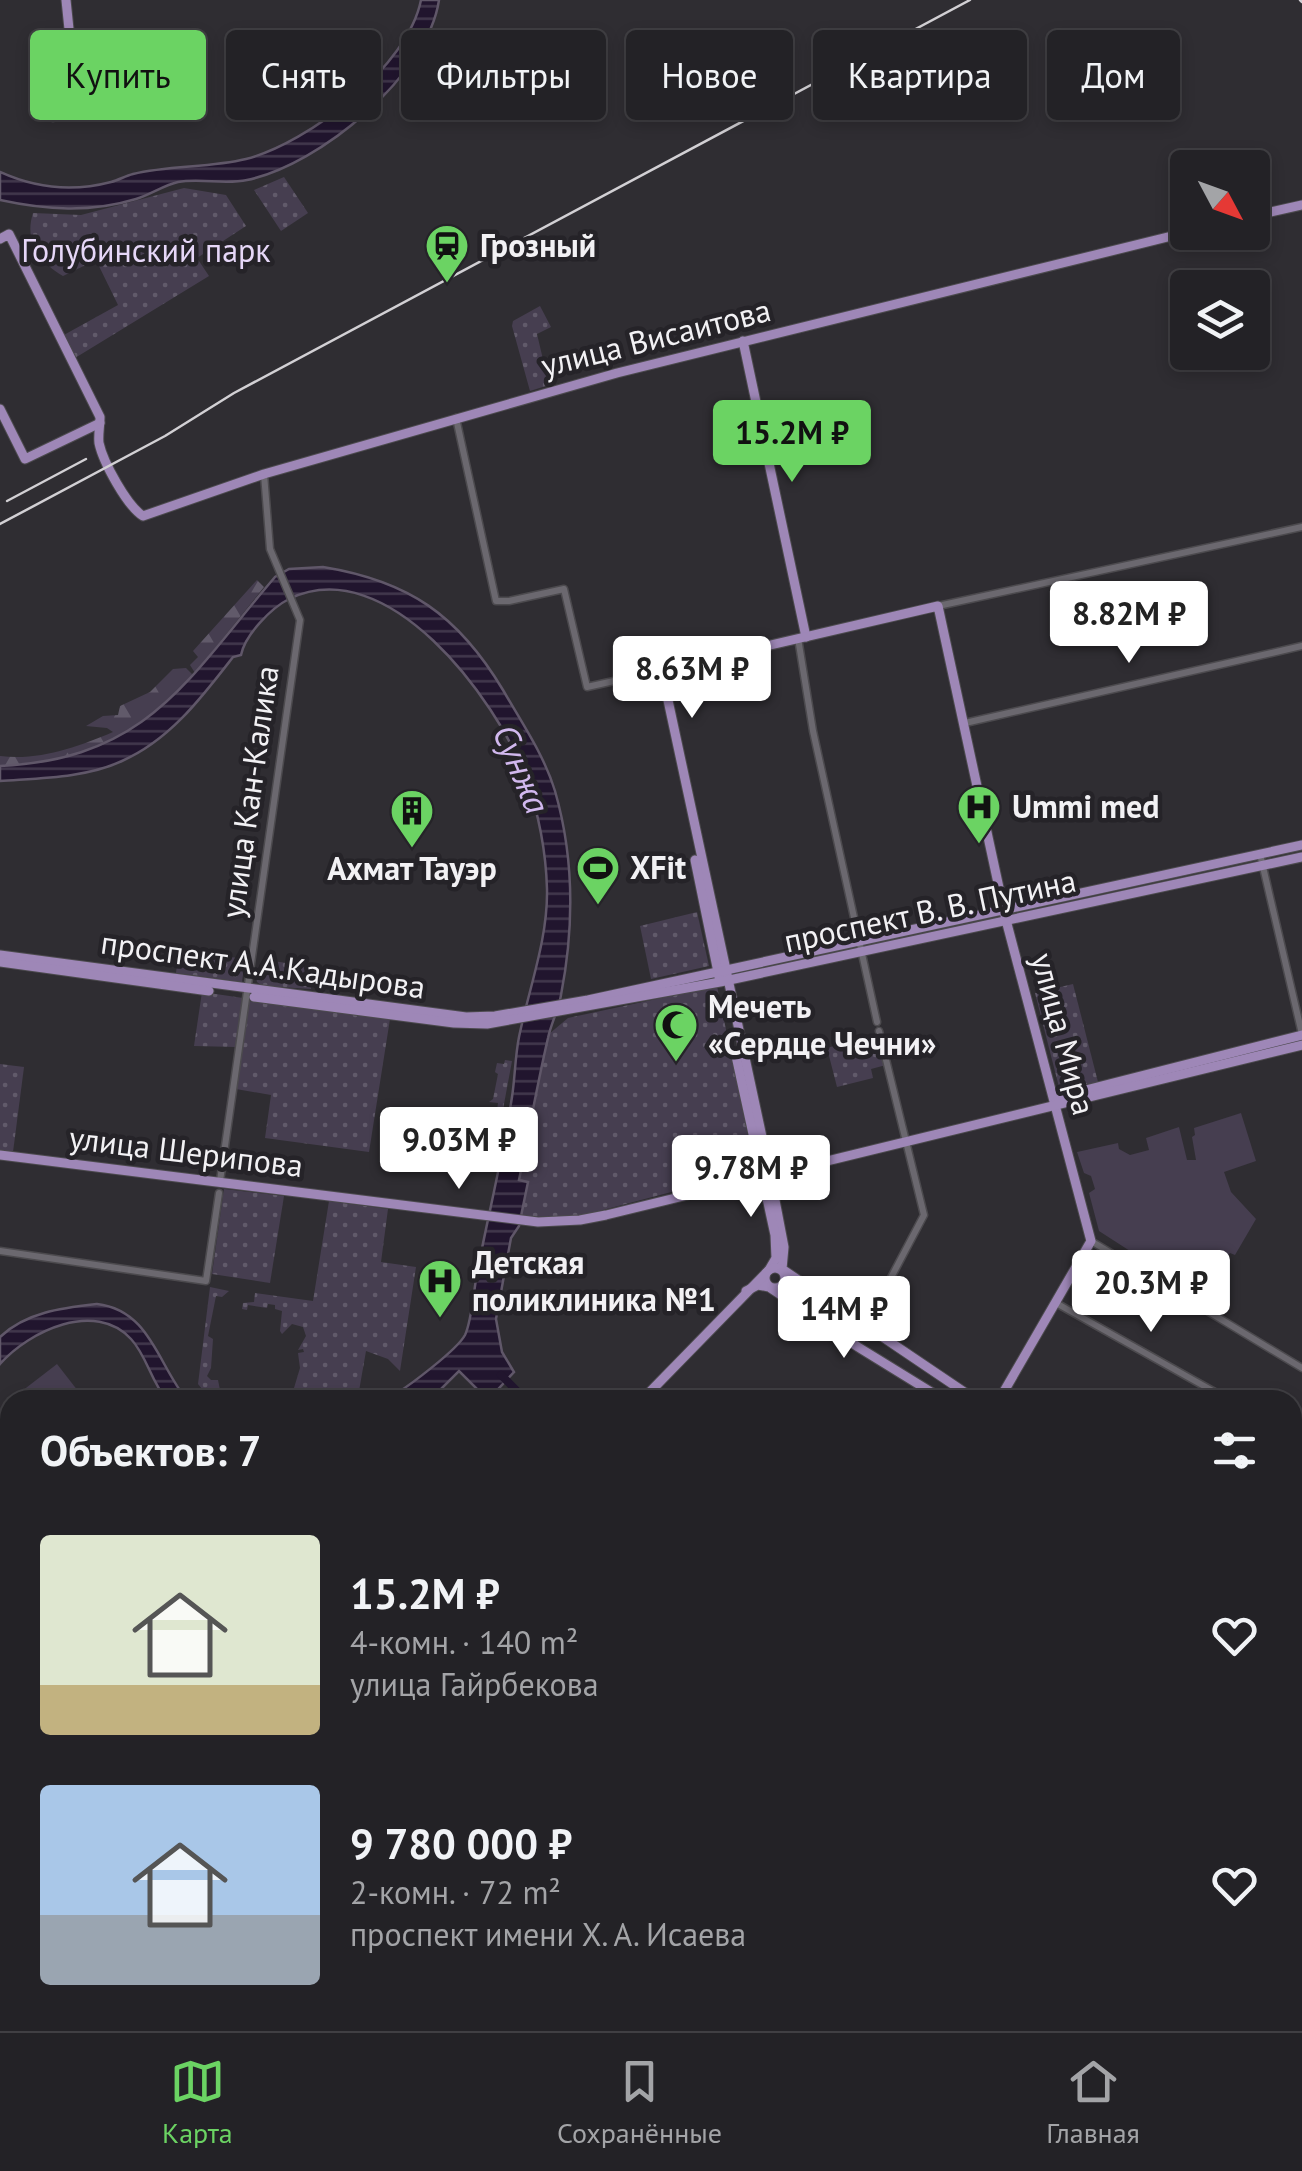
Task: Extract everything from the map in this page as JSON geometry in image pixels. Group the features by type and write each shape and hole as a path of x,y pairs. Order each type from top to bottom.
{"main road":[{"path":"66,0 69,30"},
{"path":"1270,212 1302,204"},
{"name":"улица Висаитова","path":"100,423 102,451 132,506 144,516 264,474 456,418 743,341 1170,236"},
{"path":"0,410 25,459 100,423 98,411 5,237"},
{"path":"743,341 802,637"},
{"path":"746,1291 758,1285 779,1288 784,1284 782,1238 722,976 663,677 658,671 938,606"},
{"name":"улица Мира","path":"938,606 1005,914 1091,1240"},
{"name":"проспект В. В. Путина","path":"1261,860 1302,845"},
{"name":"проспект В. В. Путина","path":"568,1007 1261,860 1302,856"},
{"name":"проспект А.А.Кадырова","path":"0,958 468,1024 568,1007"},
{"path":"1055,1103 1062,1096 1302,1034"},
{"path":"1055,1103 1065,1105 1302,1044"},
{"name":"улица Шерипова","path":"0,1155 219,1187 524,1220 580,1220 1055,1103"},
{"path":"766,1175 777,1250 765,1279 770,1287 928,1390"},
{"path":"1005,1390 1091,1240"},
{"path":"652,1390 746,1291 777,1268 961,1390"}],"street":[{"path":"456,418 492,591 498,603 564,588 587,687 658,671"},
{"name":"улица Кан-Калика","path":"0,1251 206,1281 299,613 272,556 264,474"},
{"path":"938,606 1302,526"},
{"path":"802,637 813,730 924,1216 866,1326"},
{"path":"964,723 1302,646"},
{"path":"1261,860 1302,1034"},
{"path":"1091,1240 1302,1368"},
{"path":"1056,1302 1210,1390"}],"green space":[{"path":"284,177 308,213 281,231 254,190"},
{"name":"Голубинский парк","path":"184,188 226,195 246,226 197,258 209,276 75,358 62,336 118,305 96,260 63,276 47,264 32,242 33,213 81,215"},
{"path":"540,306 551,327 537,334 549,385 530,391 512,326 513,321"},
{"path":"257,580 264,587 195,673 190,665 198,657 193,651"},
{"path":"186,668 192,674 171,701 116,738 63,760 0,766 0,756 44,755 113,732 86,726 103,716 118,715 120,706 150,692 173,669"},
{"path":"697,912 709,966 651,979 640,926"},
{"path":"179,950 245,959 242,982 176,973"},
{"path":"266,960 314,967 311,989 262,986 255,970"},
{"path":"1073,984 1098,1082 1060,1091 1035,993"},
{"path":"717,986 755,1170 580,1216 521,1217 528,1182 519,1180 549,1034 568,1018"},
{"path":"202,992 243,998 236,1047 194,1046"},
{"path":"249,1001 390,1019 369,1152 265,1138 271,1095 236,1089"},
{"path":"875,1034 886,1065 871,1069 873,1078 837,1087 827,1048"},
{"path":"505,1060 512,1061 493,1163 485,1161 491,1128 487,1120 478,1119 479,1112 491,1114 497,1110 498,1103 489,1102 493,1099 497,1063 504,1064"},
{"path":"0,1064 24,1067 13,1152 0,1151"},
{"path":"1241,1113 1256,1161 1224,1172 1231,1192 1256,1219 1235,1255 1230,1253 1221,1264 1214,1283 1227,1302 1223,1311 1099,1231 1089,1193 1095,1189 1077,1152 1118,1143 1119,1149 1130,1155 1149,1150 1146,1138 1179,1127 1187,1160 1196,1160 1194,1128"},
{"path":"224,1189 284,1196 270,1283 212,1274"},
{"path":"329,1201 388,1209 381,1262 416,1267 400,1371 388,1359 366,1351 359,1390 294,1388 300,1368 298,1353 304,1352 298,1350 306,1336 303,1327 292,1324 282,1334 282,1311 275,1309 275,1305 248,1305 247,1310 242,1309 243,1303 254,1302 255,1293 313,1301"},
{"path":"210,1287 229,1291 222,1297 216,1296 208,1336 213,1339 207,1376 218,1380 220,1390 203,1390 198,1384"},
{"path":"57,1364 77,1390 23,1390"}],"shaded area":[{"path":"421,0 439,0 430,30 409,30"},
{"path":"401,43 401,76 381,98 381,70"},
{"path":"324,120 356,120 306,156 247,180 178,182 136,199 85,208 51,208 0,200 0,172 40,185 83,187 147,171 246,159 298,137"},
{"path":"323,567 354,573 406,592 449,622 468,641 503,690 539,752 555,791 569,867 565,970 519,1180 528,1182 519,1226 511,1238 496,1319 502,1352 514,1372 497,1390 478,1390 459,1371 440,1390 401,1390 453,1349 467,1329 546,908 541,832 526,777 490,710 464,674 400,614 364,596 326,590 289,599 274,609 253,631 241,655 233,657 184,716 139,752 93,771 0,781 0,766 51,760 94,748 130,730 189,679 275,577 289,569"},
{"path":"97,1304 115,1308 129,1317 151,1341 180,1390 160,1390 131,1339 99,1322 63,1324 45,1331 0,1364 0,1337 21,1322 71,1307"}],"waterway":[{"path":"501,1375 516,1390"}],"railway":[{"path":"0,524 165,436 234,393 970,0"},
{"path":"7,501 86,459"}],"place":[{"name":"Грозный","path":"447,284"},
{"name":"Ummi med","path":"979,845"},
{"name":"Ахмат Тауэр","path":"412,849"},
{"name":"XFit","path":"598,906"},
{"name":"Мечеть «Сердце Чечни»","path":"676,1063"},
{"name":"Детская поликлиника №1","path":"440,1319"}],"water label":[{"name":"Сунжа","path":"521,769"}]}
